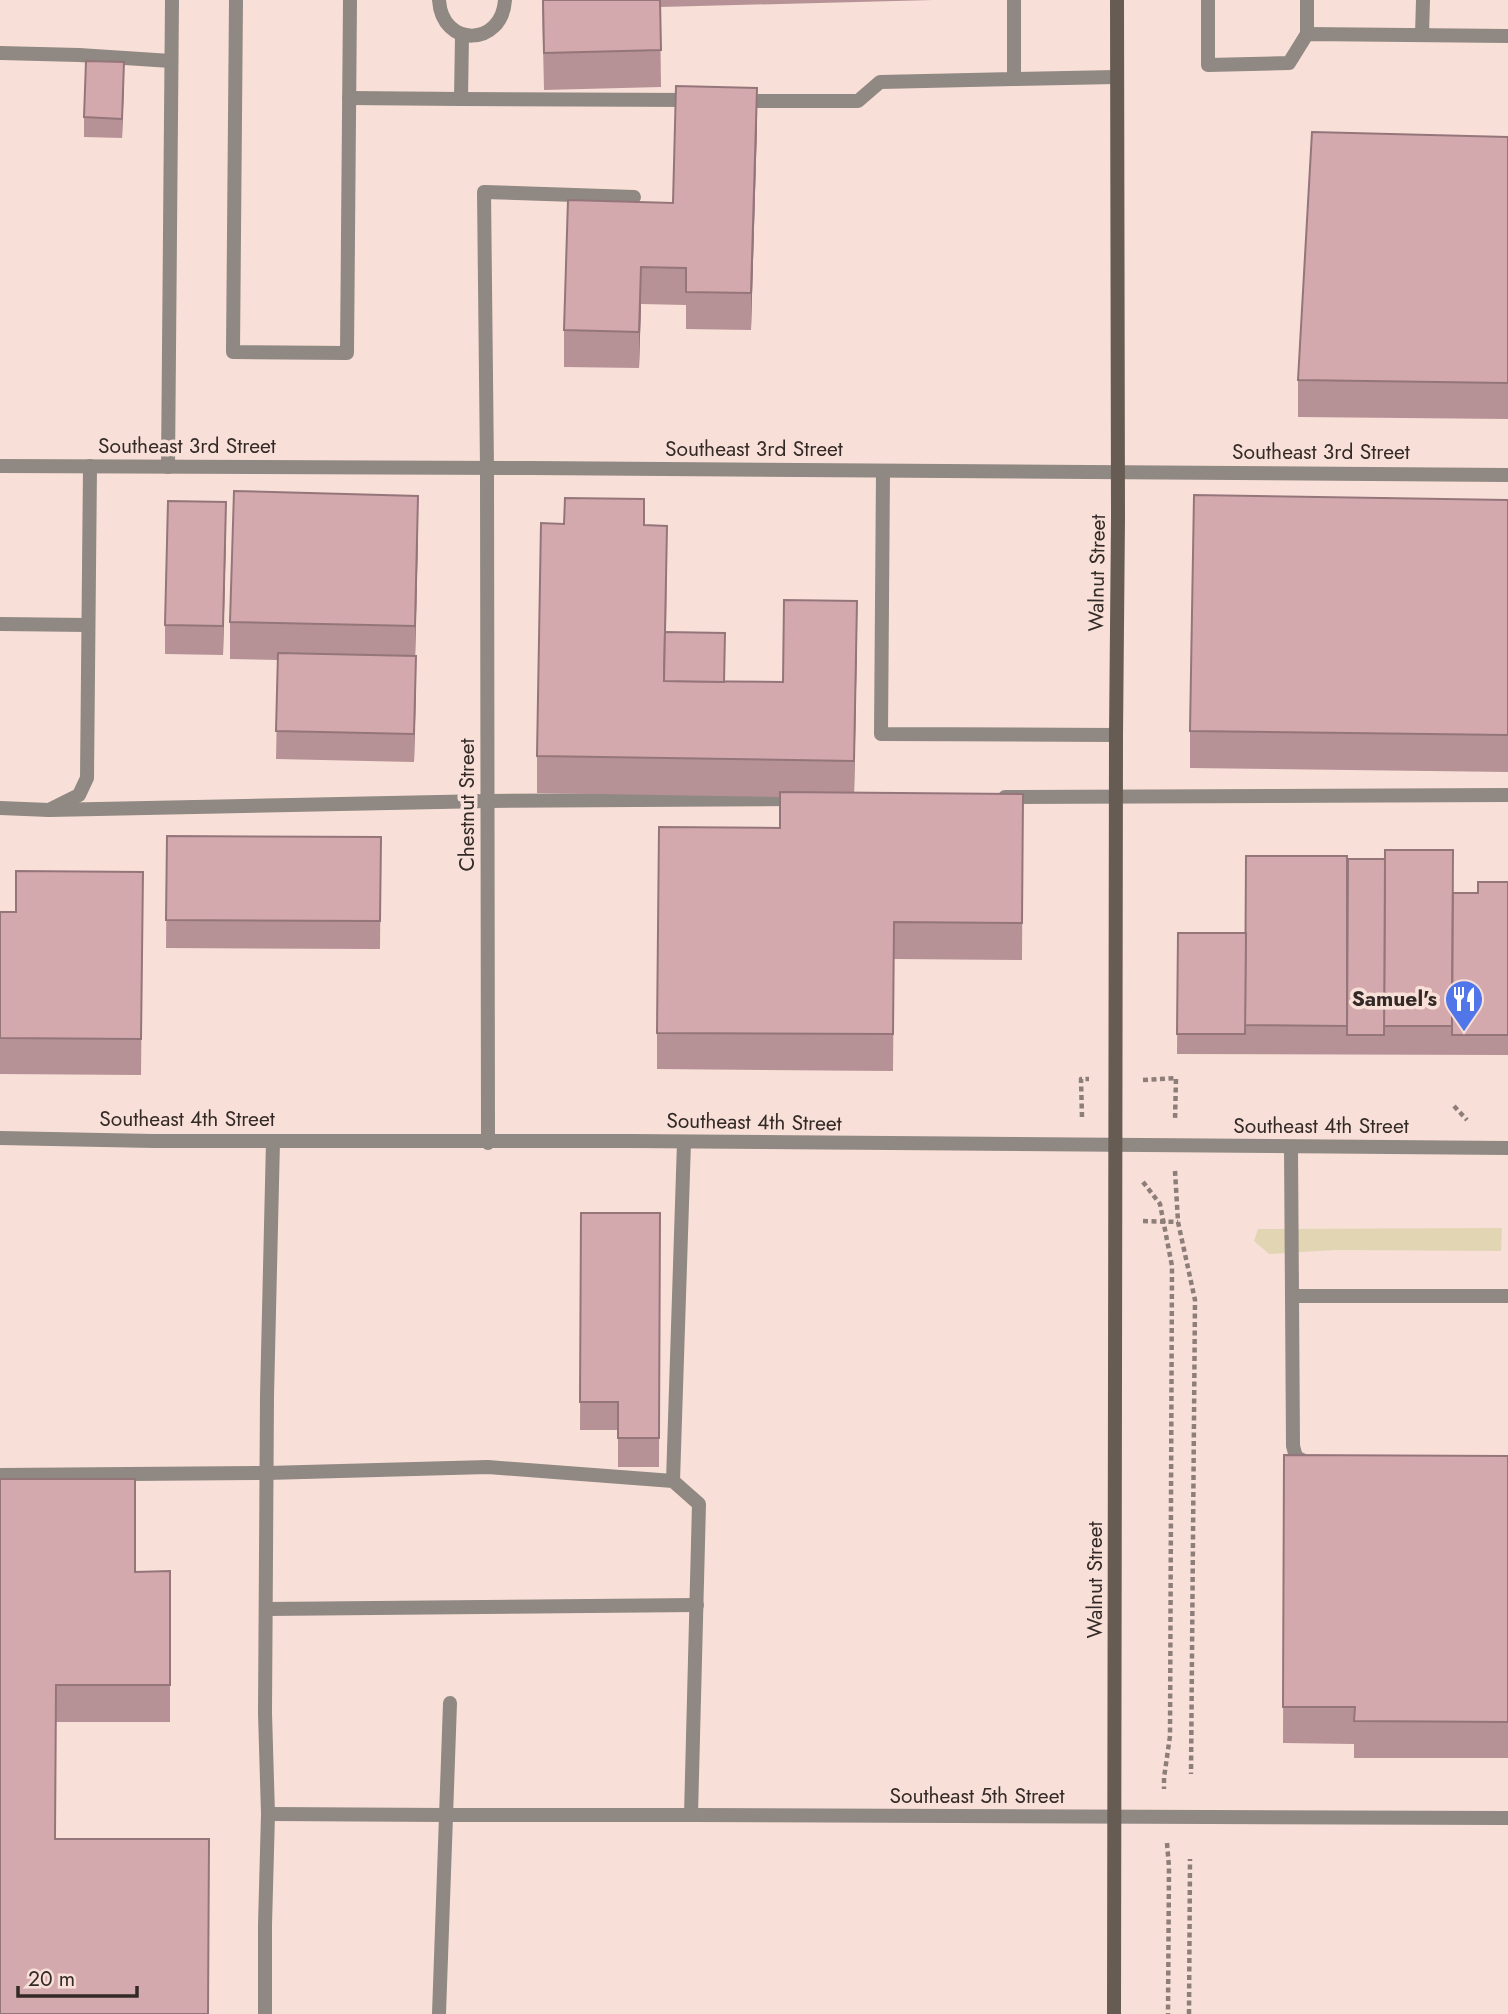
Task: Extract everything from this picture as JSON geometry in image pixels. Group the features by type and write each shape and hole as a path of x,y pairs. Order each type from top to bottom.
{"main road":[{"name":"Walnut Street","path":"1114,2014 1118,472 1116,0"}],"street":[{"path":"168,467 172,0"},
{"path":"236,0 233,352 347,353 350,0"},
{"path":"439,0 444,22 452,30 473,36 484,34 500,20 505,0"},
{"path":"1014,0 1014,79"},
{"path":"1208,0 1208,65 1289,63 1307,34 1307,0"},
{"path":"1422,35 1423,0"},
{"path":"1307,34 1508,36"},
{"path":"461,99 463,35"},
{"path":"0,53 171,61"},
{"path":"349,98 858,101 880,82 1116,76"},
{"name":"Chestnut Street","path":"488,1143 484,192 634,197"},
{"name":"Southeast 3rd Street","path":"0,466 1508,475"},
{"path":"49,810 79,795 87,778 90,466"},
{"path":"883,471 881,734 1116,734"},
{"path":"0,624 88,625"},
{"path":"989,797 1508,795"},
{"path":"0,808 49,810 488,801 811,799"},
{"name":"Southeast 4th Street","path":"0,1138 1508,1148"},
{"path":"265,2014 268,1814 265,1713 267,1474 273,1141"},
{"path":"673,1481 684,1142"},
{"path":"1291,1147 1293,1446 1296,1457 1308,1463 1332,1463"},
{"path":"1292,1296 1508,1296"},
{"path":"0,1475 267,1474 488,1467 673,1481 699,1504 691,1815"},
{"path":"266,1609 697,1605"},
{"path":"439,2014 450,1703"},
{"name":"Southeast 5th Street","path":"268,1814 1508,1818"}],"path":[{"path":"1083,1146 1081,1079 1117,1081 1176,1078 1174,1147 1178,1222 1195,1300 1191,1774"},
{"path":"1117,1146 1160,1204 1172,1266 1170,1736 1164,1778"},
{"path":"1117,1221 1178,1222"},
{"path":"1189,2014 1190,1859"},
{"path":"1168,2014 1169,1867"}],"shaded area":[{"path":"1502,1228 1501,1251 1335,1250 1269,1254 1254,1241 1258,1229"}],"building":[{"path":"543,0 660,0 661,50 544,53"},
{"path":"86,61 124,62 122,119 84,117"},
{"path":"676,86 757,88 751,293 686,292 686,268 641,267 639,332 564,330 568,200 673,203"},
{"path":"1312,132 1508,137 1508,383 1298,380"},
{"path":"234,491 418,496 415,626 230,622"},
{"path":"1194,495 1508,500 1508,735 1190,731"},
{"path":"565,498 644,499 644,525 667,526 664,681 783,682 784,600 857,601 854,761 537,756 541,523 564,524"},
{"path":"168,501 226,502 223,626 165,625"},
{"path":"665,632 725,633 724,682 664,681"},
{"path":"278,653 416,656 414,734 276,731"},
{"path":"780,792 1023,794 1022,923 894,922 893,1034 657,1033 659,827 780,828"},
{"path":"167,836 381,837 380,921 166,920"},
{"path":"1385,850 1453,850 1452,1026 1384,1026"},
{"path":"1246,856 1347,856 1347,1026 1245,1025"},
{"path":"1348,859 1385,859 1384,1035 1347,1035"},
{"path":"16,871 143,872 141,1039 0,1038 0,912 16,912"},
{"path":"1478,882 1508,882 1508,1035 1452,1035 1453,893 1478,893"},
{"path":"1178,933 1246,933 1245,1034 1177,1034"},
{"path":"581,1213 660,1213 659,1438 618,1438 618,1402 580,1402"},
{"path":"1284,1455 1508,1456 1508,1722 1354,1721 1355,1707 1283,1707"},
{"path":"0,1479 135,1479 135,1572 170,1571 170,1685 56,1685 55,1839 209,1839 208,2014 0,2014"}],"place":[{"name":"Samuel's","path":"1464,1033"}]}
